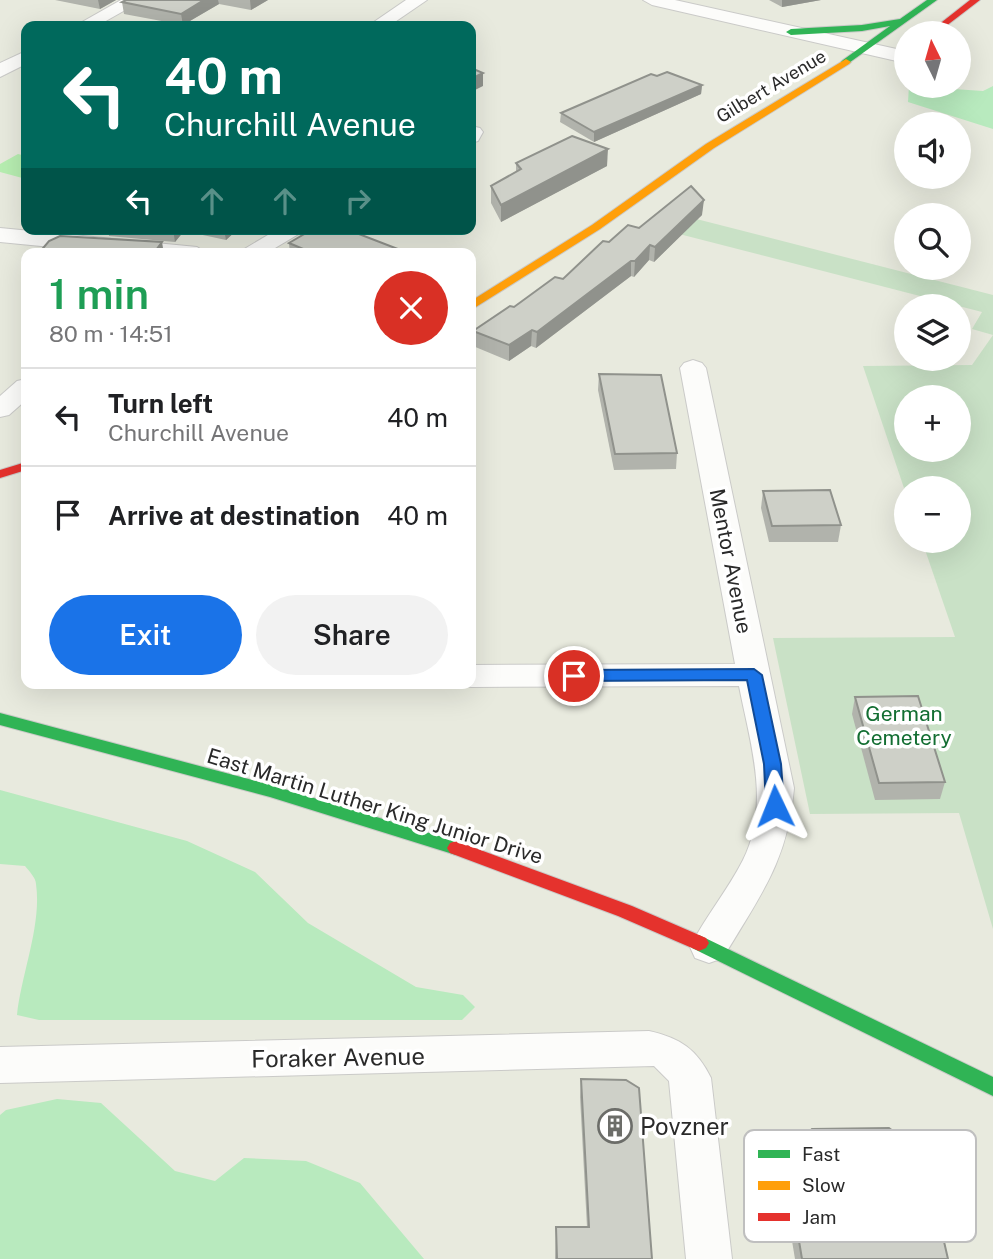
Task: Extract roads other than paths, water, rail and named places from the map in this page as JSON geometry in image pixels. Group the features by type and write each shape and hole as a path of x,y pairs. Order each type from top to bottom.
{"main road":[{"name":"Gilbert Avenue","path":"906,21 933,0"},
{"path":"948,21 976,0"},
{"path":"791,32 862,28 894,23"},
{"name":"Gilbert Avenue","path":"476,303 630,204 710,146 894,30"},
{"path":"884,67 894,60"},
{"name":"Gilbert Avenue","path":"630,204 723,158"},
{"path":"0,474 21,468"},
{"name":"East Martin Luther King Junior Drive","path":"0,719 117,748 379,825 533,876 709,947 993,1087"}],"street":[{"path":"94,21 134,0"},
{"path":"385,21 418,0"},
{"path":"652,0 867,49 894,53"},
{"path":"0,71 21,60"},
{"path":"0,235 21,235"},
{"path":"71,235 157,248"},
{"path":"259,248 284,235"},
{"name":"Mentor Avenue","path":"693,368 776,788 774,825 761,862 709,947"},
{"path":"0,409 21,391"},
{"path":"476,676 754,675"},
{"name":"Foraker Avenue","path":"0,1066 649,1048 674,1056 684,1065 690,1078 709,1259"}],"place":[{"name":"Povzner","path":"615,1126"}],"park label":[{"name":"German Cemetery","path":"904,725"}]}
